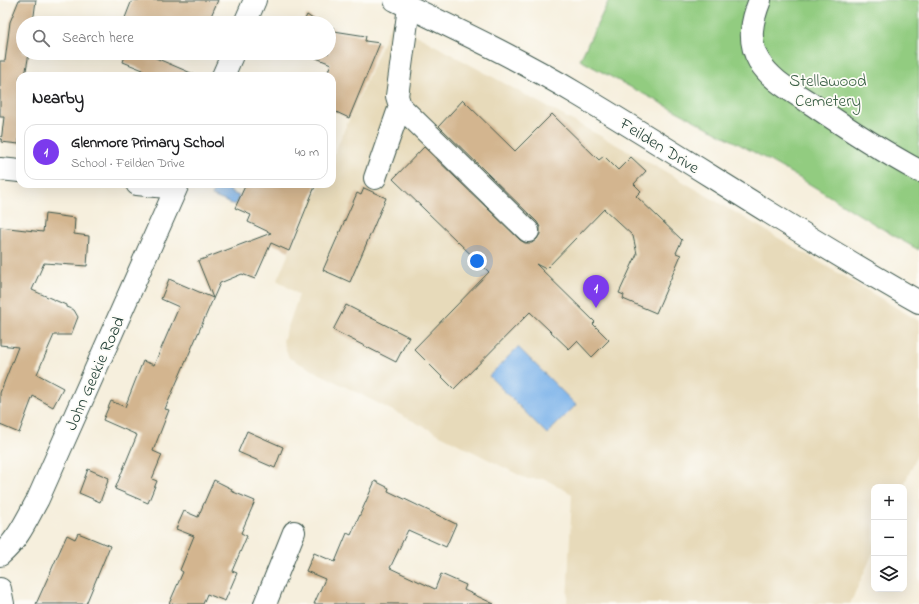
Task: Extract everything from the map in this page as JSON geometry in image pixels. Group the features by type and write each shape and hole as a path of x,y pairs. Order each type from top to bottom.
{"street":[{"path":"249,16 255,0"},
{"path":"760,0 754,15 751,35 759,60 768,72 781,85 845,127 919,171"},
{"path":"402,3 396,96 400,106 528,231"},
{"name":"Feilden Drive","path":"402,3 477,39 579,95 767,212 919,302"},
{"path":"225,72 230,60"},
{"path":"375,178 400,106"},
{"path":"0,169 16,171"},
{"name":"John Geekie Road","path":"0,555 8,549 22,530 38,499 176,188"},
{"path":"265,604 294,532"},
{"path":"0,589 3,604"}],"shaded area":[{"path":"392,22 677,178 919,321 919,451 904,484 871,484 871,558 850,604 567,604 572,494 545,479 527,479 289,358 283,341 299,295 277,280 318,188 336,188 336,149"}],"green space":[{"name":"Stellawood Cemetery","path":"609,0 919,0 919,250 763,157 580,60"}],"water":[{"path":"215,188 231,188 230,192 239,196 235,205 212,196"},
{"path":"518,347 576,405 547,434 489,376"}],"building":[{"path":"19,0 36,0 34,16 16,16 16,60 28,60 26,72 16,72 16,144 1,142 4,117 0,117 0,61 5,61 10,22"},
{"path":"132,0 218,0 211,16 126,16"},
{"path":"336,31 366,36 365,41 380,43 349,118 336,112 336,72 328,72 331,64 321,60 336,60"},
{"path":"124,60 160,60 189,72 142,72 143,70 123,62"},
{"path":"463,100 515,151 552,114 599,160 604,156 618,170 631,157 646,171 634,184 641,191 636,196 682,240 676,253 681,255 656,313 623,299 624,295 619,293 637,254 633,236 604,209 546,269 536,264 595,322 593,324 609,340 592,357 577,341 569,349 530,312 454,389 414,349 489,272 393,179 424,147 520,240 525,243 532,243 540,234 540,227 537,222 439,126"},
{"path":"244,188 314,188 289,251 271,243 255,279 242,274 220,283 165,409 169,410 153,451 162,455 152,479 157,481 148,503 115,489 137,435 103,420 111,401 125,407 143,361 154,365 179,307 161,299 169,279 213,298 198,261 271,233 248,222 251,215 235,208"},
{"path":"364,188 386,198 350,282 323,270 357,193 361,195"},
{"path":"45,214 75,218 74,234 89,236 87,266 44,263 32,290 66,305 66,307 74,310 78,317 71,335 54,335 37,374 63,388 53,407 33,396 19,433 0,425 0,393 18,347 0,345 0,227 43,232"},
{"path":"346,305 409,337 396,362 333,330"},
{"path":"247,431 283,447 275,468 238,452"},
{"path":"88,469 109,478 100,502 79,493"},
{"path":"214,480 232,489 231,491 255,501 241,533 247,536 232,571 237,573 225,601 207,594 203,604 169,604 183,572 180,570 194,536 176,529 184,511 198,517"},
{"path":"375,481 389,488 388,491 456,524 446,547 408,530 390,568 435,589 441,574 466,585 464,590 494,604 314,604 325,579 306,571 314,553 335,562 347,533 351,535"},
{"path":"78,533 110,546 86,604 36,604 67,535 75,539"}],"place":[{"name":"Glenmore Primary School","path":"596,308"}]}
